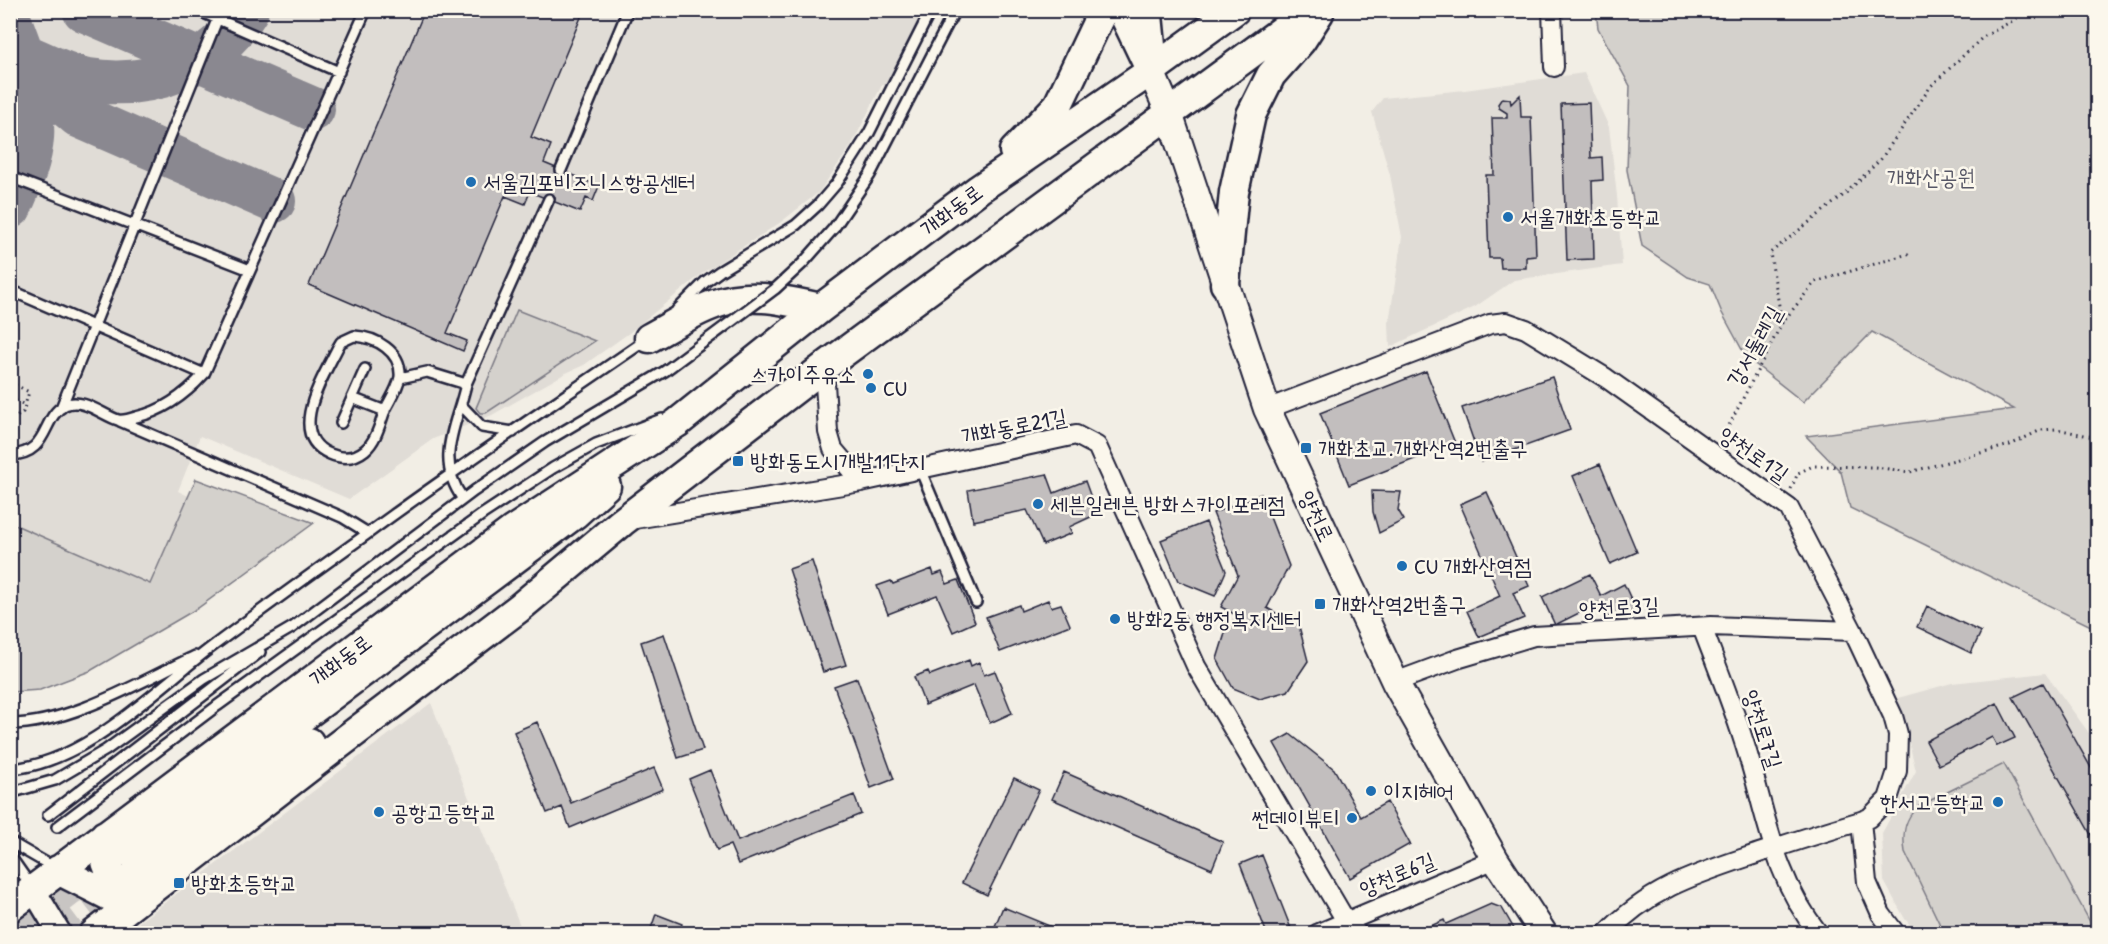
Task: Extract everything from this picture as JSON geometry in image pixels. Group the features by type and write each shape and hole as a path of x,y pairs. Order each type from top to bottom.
{"highway":[{"path":"1145,10 1151,71"}],"main road":[{"path":"979,189 1058,105 1103,10"},
{"path":"1124,10 1126,19 1151,71"},
{"name":"개화동로","path":"94,933 128,872 575,513 700,404 821,308 979,189 1151,71 1235,10"},
{"name":"개화동로","path":"10,907 58,870 128,872 519,608 622,522 824,367 1310,10"},
{"path":"1225,284 1234,192 1251,115 1271,75 1301,41 1321,10"},
{"name":"양천로","path":"1151,71 1169,113 1267,410 1395,682 1495,859 1544,933"},
{"path":"649,338 715,304 734,299 756,297 821,308"},
{"path":"58,870 128,872"}],"street":[{"path":"1552,10 1554,67"},
{"name":"양천로1길","path":"1267,410 1490,324 1506,322 1526,329 1606,378 1790,508 1853,631 1893,716 1898,735 1897,771 1888,799 1869,818 1861,821"},
{"path":"824,367 828,432 833,449 861,482"},
{"name":"개화동로21길","path":"622,522 861,482 1076,435 1097,446 1196,666 1352,927"},
{"name":"양천로3길","path":"1395,682 1458,659 1534,636 1702,627 1853,631"},
{"name":"양천로7길","path":"1702,627 1744,740 1773,849 1805,916 1819,933"},
{"path":"1606,933 1622,917 1663,889 1698,873 1861,821 1867,882 1881,914 1896,933"},
{"name":"양천로6길","path":"1317,933 1352,927 1495,859"},
{"path":"33,889 60,933"}],"lane":[{"path":"196,10 219,15 339,72"},
{"path":"120,421 154,413 190,390 204,374 366,10"},
{"path":"561,170 628,10"},
{"path":"10,769 51,759 88,742 145,701 208,650 368,533 649,338 705,282 795,225 819,206 837,183 869,133 931,10"},
{"path":"48,815 463,499 545,442 664,371 775,290 834,228 870,175 955,10"},
{"path":"61,408 219,15"},
{"path":"10,177 250,270"},
{"path":"463,499 455,489 450,474 448,456 450,436 466,384 549,199"},
{"path":"10,290 204,374"},
{"path":"367,337 386,347 397,364 400,378 370,445 355,456 341,458 328,453 314,443 310,434 309,421 314,398 342,342 347,338 367,337"},
{"path":"341,423 365,369"},
{"path":"400,378 427,372 466,384"},
{"path":"352,398 385,411"},
{"path":"10,455 25,452 38,444 52,417 66,405 79,403 342,517 368,533"},
{"path":"57,827 217,706 492,508 596,444 700,404"},
{"path":"461,405 482,427 513,432"},
{"path":"920,469 976,602"},
{"path":"10,793 55,780 106,750 204,679 293,627"},
{"path":"10,724 50,719 80,709 208,650"},
{"path":"10,842 58,870"},
{"path":"10,856 33,889"}],"path":[{"path":"1782,323 1770,253 1845,194 1881,159 1931,86 1983,37 2037,10"},
{"name":"강서둘레길","path":"1714,455 1782,323 1815,282 1911,253"},
{"path":"10,382 29,392 23,412 10,422"},
{"path":"10,398 25,405"},
{"path":"1783,504 1798,473 1813,466 1875,467 1910,472 2010,445 2041,430 2057,429 2097,438"}],"shaded area":[{"path":"10,11 925,11 890,86 882,85 851,146 819,192 781,222 704,272 629,333 584,365 492,415 433,439 349,499 200,436 178,491 212,507 169,609 11,543"},
{"name":"서울개화초등학교","path":"1584,73 1609,127 1622,265 1514,280 1475,307 1390,347 1389,323 1402,237 1390,175 1372,112 1383,98 1465,90"},
{"name":"한서고등학교","path":"2045,673 2097,744 2097,933 1917,933 1905,919 1884,881 1882,833 1916,771 1898,698 1952,683"},
{"name":"공항고등학교","path":"431,703 523,933 135,933 139,922"}],"green space":[{"name":"개화산공원","path":"1596,11 2097,11 2097,629 1850,508 1841,472 1806,436 2014,409 1872,332 1803,402 1746,357 1722,313 1710,284 1688,277 1642,246 1627,170 1630,86 1598,28"},
{"path":"517,310 595,341 486,413 480,413 476,408"},
{"path":"196,479 314,523 198,608 90,671 40,690 11,692 11,523 150,584"},
{"path":"2004,764 2096,933 1944,933 1905,852 1904,833 1907,821 1919,806"}],"building":[{"name":"서울김포비즈니스항공센터","path":"425,10 584,10 531,137 551,145 544,163 599,186 593,201 586,198 580,212 530,192 525,204 505,196 447,333 467,341 463,351 309,285"},
{"path":"1520,95 1521,117 1531,117 1536,256 1526,257 1526,268 1501,268 1500,258 1489,258 1486,175 1494,175 1492,118 1507,118 1507,113 1499,108 1498,104 1502,98 1510,99 1511,104"},
{"path":"1589,103 1591,158 1602,157 1603,180 1592,181 1594,259 1567,260 1561,104"},
{"path":"1426,371 1455,443 1349,485 1320,413"},
{"path":"1552,377 1570,430 1481,462 1462,408"},
{"path":"1600,464 1637,552 1610,564 1573,476"},
{"path":"1047,474 1054,493 1085,481 1097,514 1069,527 1072,533 1043,545 1027,510 973,521 968,490"},
{"path":"1372,491 1401,492 1398,510 1404,520 1379,533 1373,512"},
{"path":"1487,492 1529,586 1513,593 1524,618 1479,637 1467,611 1500,596 1460,504"},
{"path":"1261,494 1289,566 1267,608 1299,626 1308,661 1288,691 1260,699 1233,688 1217,659 1227,627 1238,616 1221,607 1238,575 1213,513"},
{"path":"1206,522 1226,571 1215,596 1178,581 1161,540"},
{"path":"812,561 846,665 823,672 789,569"},
{"path":"932,569 934,575 942,572 947,584 958,580 975,622 953,632 937,595 888,614 877,586 891,581 893,584"},
{"path":"1590,574 1601,596 1624,584 1636,610 1611,622 1601,602 1555,625 1542,597"},
{"path":"1048,600 1051,607 1061,604 1070,625 1000,652 986,617 1019,605 1021,611"},
{"path":"1927,606 1981,632 1971,653 1917,627"},
{"path":"664,634 703,750 678,758 641,642"},
{"path":"969,660 971,666 979,662 984,675 995,671 1012,713 990,723 974,685 925,705 914,677 928,671 930,675"},
{"path":"857,678 894,779 871,788 834,686"},
{"path":"2043,683 2098,780 2098,847 2013,697"},
{"path":"1997,703 2015,738 1997,746 1992,737 1939,765 1926,741"},
{"path":"537,722 571,803 654,768 663,789 570,828 562,807 547,813 514,732"},
{"path":"1290,734 1334,769 1361,817 1387,802 1410,844 1350,878 1274,743"},
{"path":"710,770 738,841 854,795 861,814 738,864 730,845 717,850 689,779"},
{"path":"1064,772 1223,842 1212,869 1052,799"},
{"path":"1014,778 1039,790 987,895 962,883"},
{"path":"1262,855 1292,931 1285,934 1267,934 1240,864"},
{"path":"1491,904 1502,908 1517,934 1413,934 1444,920 1446,924"},
{"path":"1003,907 1069,934 998,934 993,931"},
{"path":"656,914 682,924 679,934 649,934"}],"taxiway":[{"path":"84,10 313,109"},
{"path":"23,55 88,80 111,82 157,77 199,60 233,30 247,10"},
{"path":"10,21 20,48 32,70 48,90 79,116 274,201"},
{"path":"10,66 21,85 32,120 30,153 10,207"}],"tunnel":[{"path":"17,934 101,868"},
{"path":"54,934 125,881"}],"place":[{"name":"서울김포비즈니스항공센터","path":"471,182"},
{"name":"서울개화초등학교","path":"1508,217"},
{"name":"스카이주유소","path":"868,374"},
{"name":"CU","path":"871,388"},
{"name":"개화초교.개화산역2번출구","path":"1306,448"},
{"name":"방화동도시개발11단지","path":"738,461"},
{"name":"세븐일레븐 방화스카이포레점","path":"1038,504"},
{"name":"CU 개화산역점","path":"1402,566"},
{"name":"개화산역2번출구","path":"1320,604"},
{"name":"방화2동 행정복지센터","path":"1115,619"},
{"name":"이지헤어","path":"1371,791"},
{"name":"한서고등학교","path":"1998,802"},
{"name":"공항고등학교","path":"379,812"},
{"name":"썬데이뷰티","path":"1352,818"},
{"name":"방화초등학교","path":"179,883"}]}
